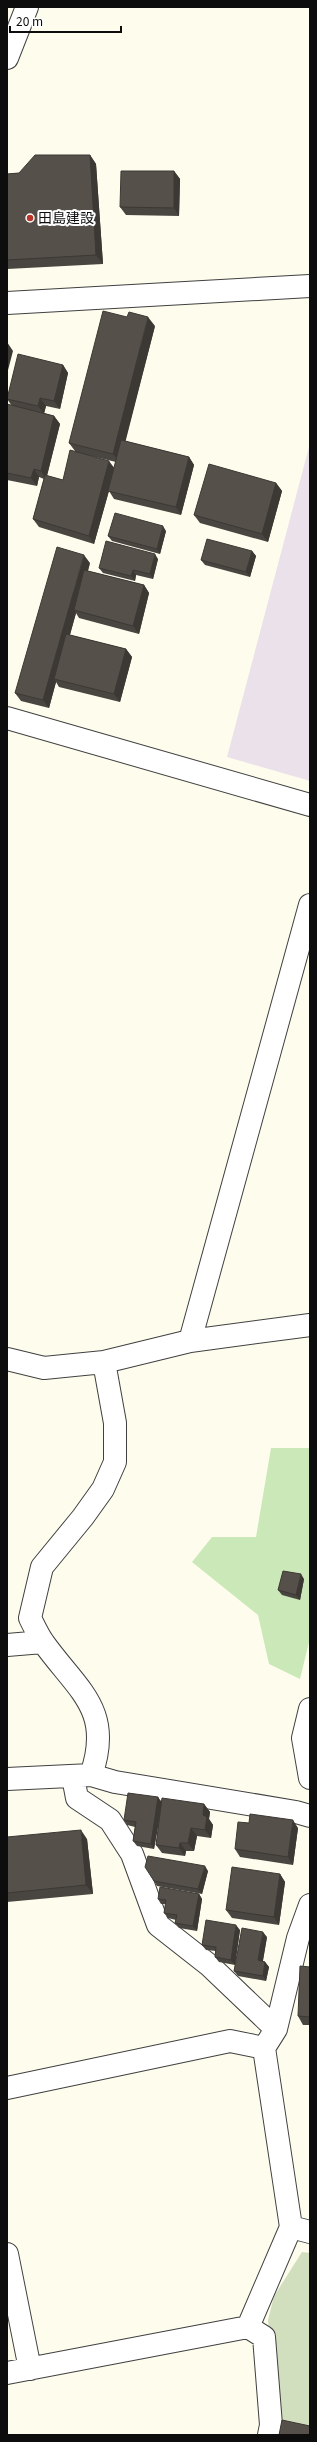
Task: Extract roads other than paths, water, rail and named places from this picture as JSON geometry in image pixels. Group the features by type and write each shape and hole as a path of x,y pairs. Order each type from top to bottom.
{"street":[{"path":"7,58 27,7"},
{"path":"7,303 310,286"},
{"path":"7,718 310,806"},
{"path":"190,1341 310,904"},
{"path":"7,1359 44,1368 104,1362 190,1341 310,1325"},
{"path":"104,1362 114,1423 115,1462 103,1489 83,1517 42,1567 30,1618 43,1642 85,1694 97,1721 98,1754 82,1776 77,1798 110,1820 132,1854 158,1925 209,1965 276,2030"},
{"path":"7,1645 43,1642"},
{"path":"310,1709 303,1738 310,1778"},
{"path":"7,1779 82,1776 296,1812 310,1816"},
{"path":"248,2327 301,2230 264,2048 276,2030 298,1938 310,1905"},
{"path":"7,2088 230,2041 264,2048"},
{"path":"7,2254 30,2369"},
{"path":"7,2372 30,2369 248,2327 264,2337 271,2425 269,2435"}],"place":[{"name":"田島建設","path":"30,218"}]}
